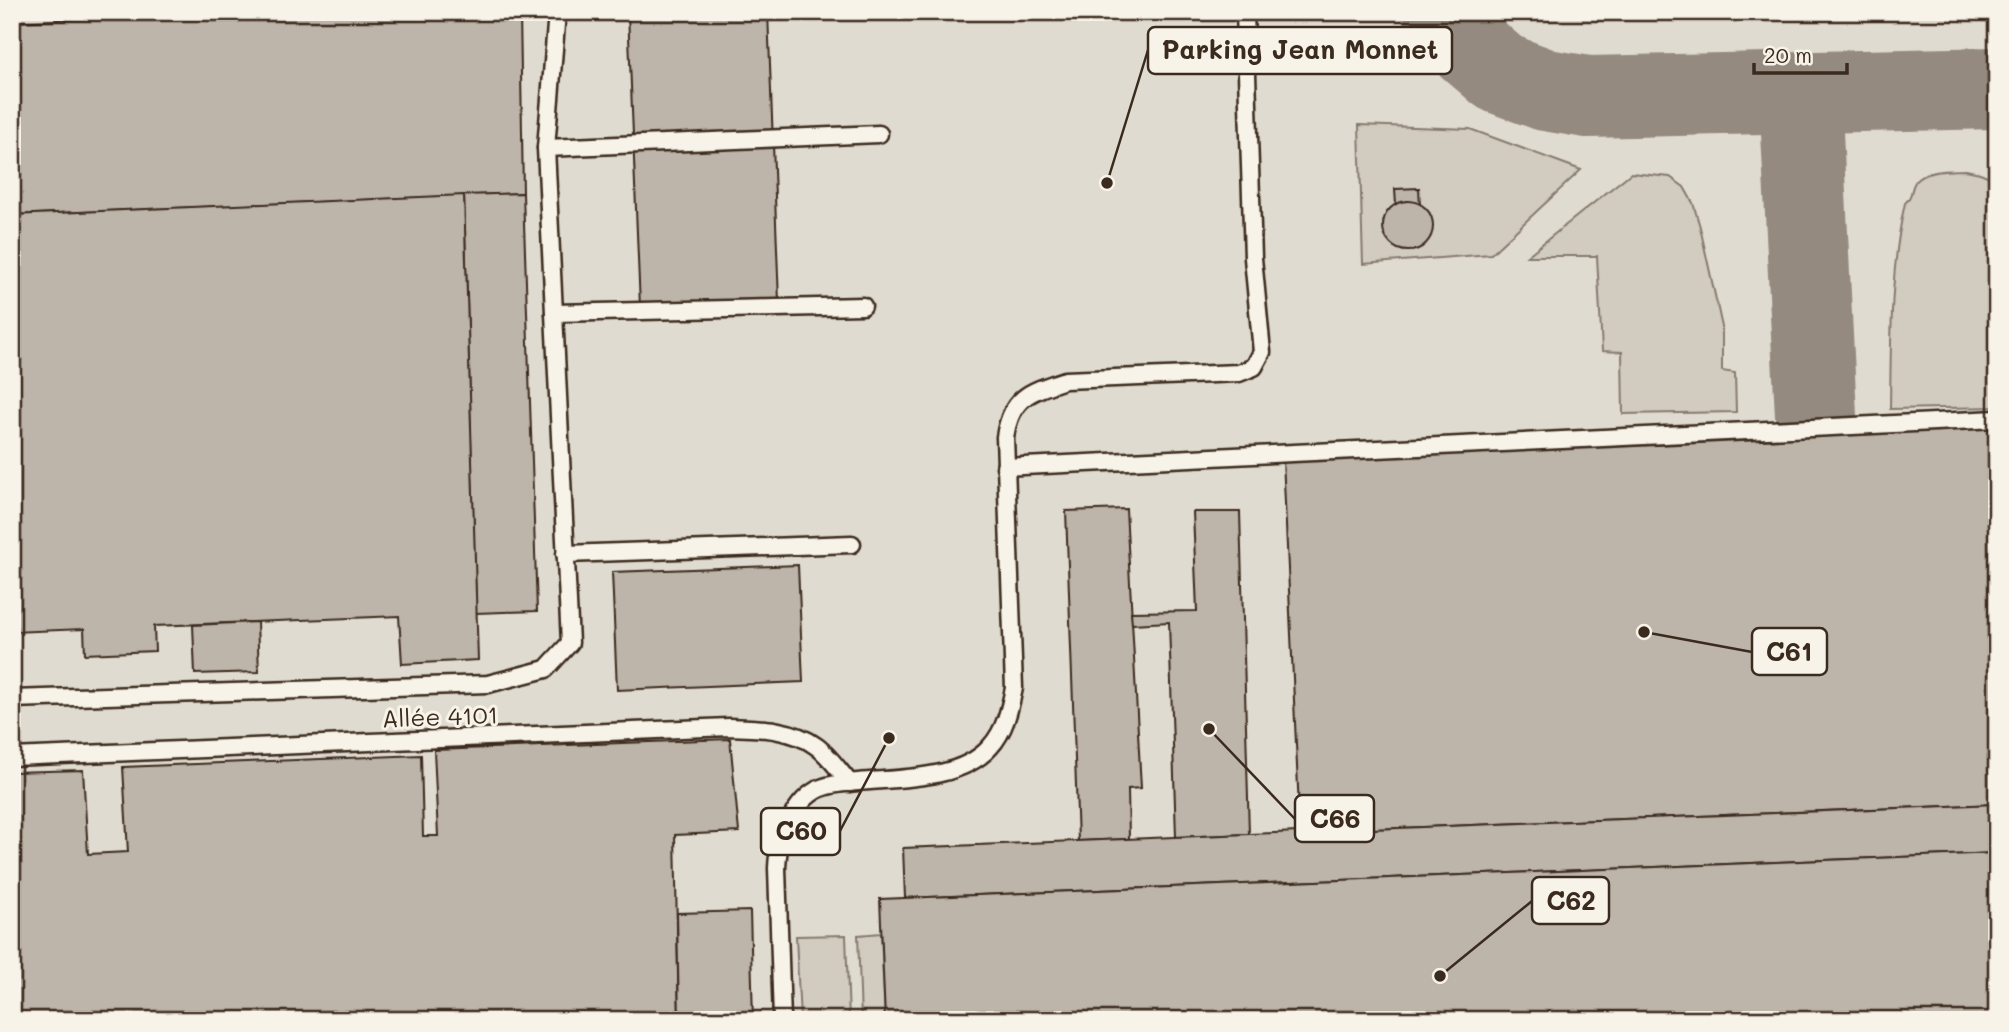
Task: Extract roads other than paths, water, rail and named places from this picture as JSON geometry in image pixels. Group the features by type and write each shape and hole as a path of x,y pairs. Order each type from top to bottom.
{"lane":[{"path":"12,699 488,684 546,669 570,643 546,148 557,12"},
{"path":"782,1020 778,845 794,812 806,797 821,788 841,783 939,773 960,768 977,759 991,746 1003,727 1014,688 1005,437 1008,418 1020,400 1041,388 1065,380 1238,373 1254,367 1262,352 1253,258 1244,15"},
{"path":"546,148 879,134"},
{"path":"554,313 863,306"},
{"path":"1005,467 1997,419"},
{"path":"565,554 852,544"},
{"name":"Allée 4101","path":"12,757 729,727 761,728 788,733 816,746 850,783"}],"place":[{"name":"Parking Jean Monnet","path":"1107,183"},
{"name":"C61","path":"1644,632"},
{"name":"C66","path":"1209,729"},
{"name":"C60","path":"889,738"},
{"name":"C62","path":"1440,976"}]}
